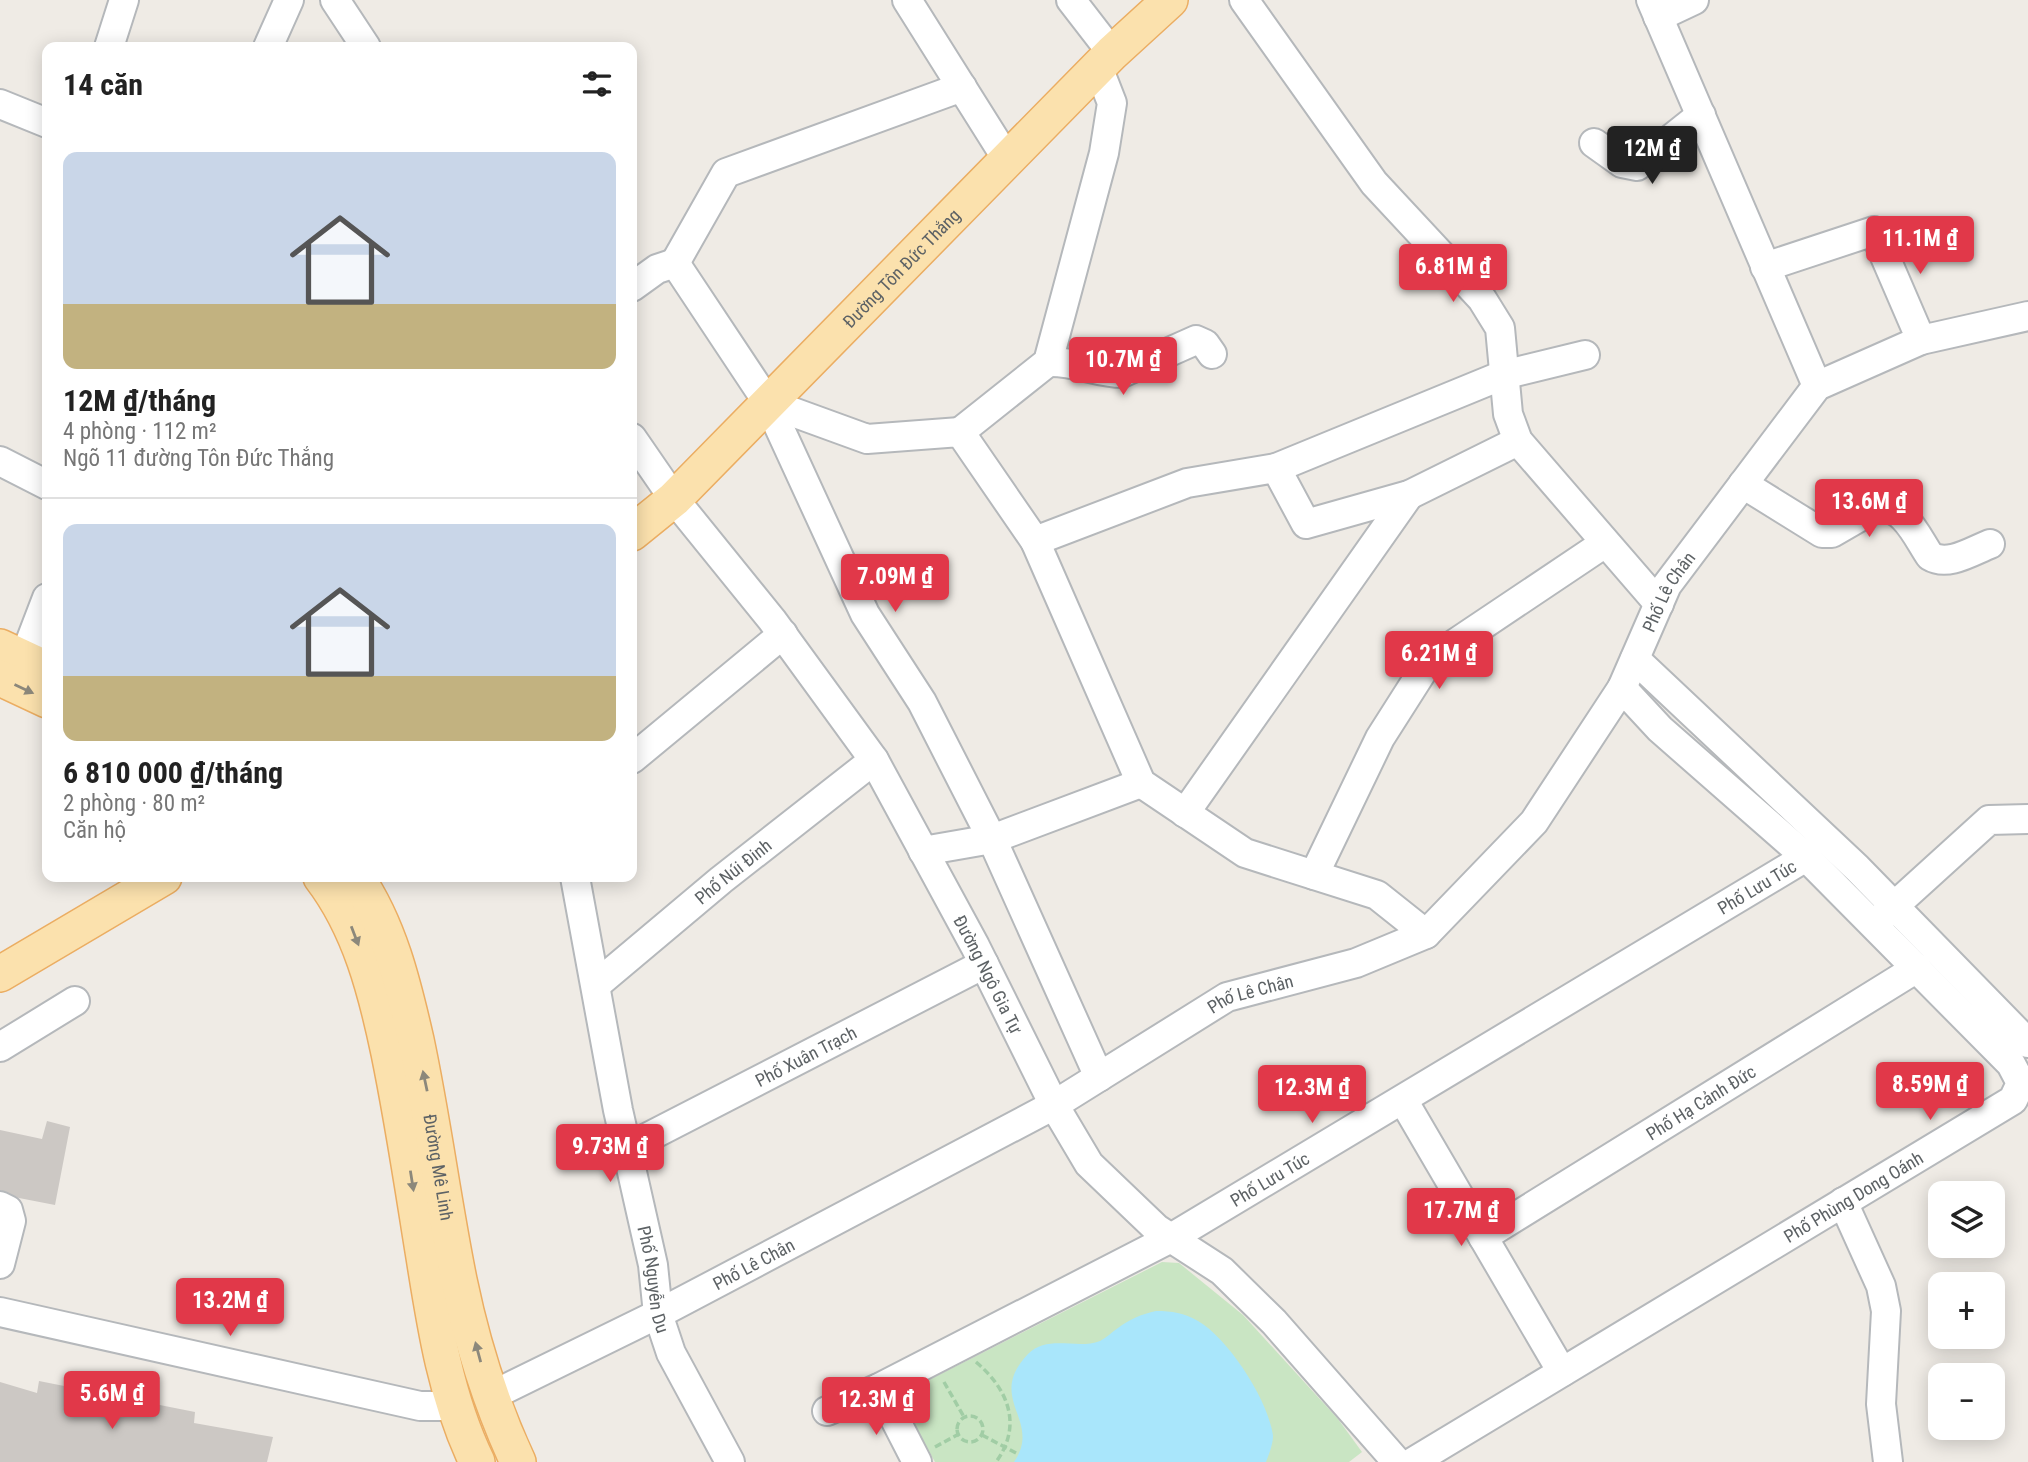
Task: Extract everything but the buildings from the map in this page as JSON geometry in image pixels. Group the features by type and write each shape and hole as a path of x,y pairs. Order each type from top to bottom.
{"main road":[{"name":"Đường Tôn Đức Thắng","path":"637,529 674,499 1105,60 1170,0"},
{"path":"18,663 42,694"},
{"path":"0,974 156,882"},
{"name":"Đường Mê Linh","path":"324,882 351,925 380,1013 400,1109 433,1318 455,1406 477,1462"},
{"name":"Đường Mê Linh","path":"359,882 378,914 408,1007 430,1104 459,1281 491,1396 518,1462"}],"street":[{"path":"111,42 124,0"},
{"path":"270,42 289,0"},
{"path":"335,0 363,42"},
{"path":"907,0 1007,159"},
{"path":"1048,362 1104,153 1112,103 1105,60 1071,0"},
{"path":"1244,0 1253,17 1374,183 1482,299 1500,328 1508,414 1518,441 1659,604"},
{"path":"1694,0 1655,8 1816,386 1921,340 2028,316"},
{"path":"637,283 657,269 675,263 726,173 962,87"},
{"path":"0,104 42,121"},
{"path":"1594,143 1622,163 1637,166 1701,115"},
{"path":"1765,267 1874,231 1921,340"},
{"path":"675,263 768,403 866,614 922,702 992,839 1099,1077"},
{"path":"768,403 867,439 960,432 1048,362 1071,361 1110,373 1122,373 1196,340 1205,344 1212,354"},
{"path":"1035,541 1188,483 1276,468 1503,375 1585,355"},
{"name":"Phố Lê Chân","path":"491,1396 659,1314 1054,1105 1227,997 1356,963 1426,934 1534,822 1622,688 1667,585 1816,386"},
{"path":"960,432 1035,541 1141,783 1245,853 1377,895 1426,934"},
{"path":"1276,468 1306,524 1409,495 1518,441"},
{"name":"Đường Ngô Gia Tự","path":"637,445 674,499 783,634 874,760 984,964 1054,1105 1089,1164 1157,1229 1222,1271 1274,1322 1397,1462"},
{"path":"0,461 42,482"},
{"path":"1743,484 1822,533 1832,533 1878,507 1885,506 1899,512 1930,556 1937,560 1945,561 1990,544"},
{"path":"1185,813 1409,495"},
{"path":"1314,875 1380,737 1429,661 1605,543"},
{"path":"18,663 42,609"},
{"path":"637,755 783,634"},
{"path":"1635,659 1894,906 2028,1043"},
{"name":"Phố Phùng Dong Oánh","path":"1413,1462 2013,1100 2024,1080 1806,857 1660,729 1622,688"},
{"name":"Phố Núi Đinh","path":"596,985 721,880 874,760"},
{"path":"923,851 992,839 1141,783"},
{"path":"1874,925 1989,820 2028,819"},
{"name":"Phố Lưu Túc","path":"827,1411 879,1388 1171,1238 1806,857"},
{"name":"Phố Nguyễn Du","path":"576,882 627,1148 653,1265 659,1314 671,1353 730,1462"},
{"name":"Phố Xuân Trạch","path":"627,1148 984,964"},
{"name":"Phố Hạ Cảnh Đức","path":"1483,1237 1917,968"},
{"path":"0,1047 75,1002"},
{"path":"1403,1100 1562,1372"},
{"path":"1843,1202 1881,1286 1886,1311 1881,1404 1888,1462"},
{"path":"0,1206 8,1210 11,1221 0,1264"},
{"path":"0,1311 419,1406 455,1406"},
{"path":"879,1388 923,1456"}],"path":[{"path":"972,1358 994,1377 1011,1409 1011,1427 1005,1447 996,1462"},
{"path":"940,1374 964,1417"},
{"path":"923,1456 957,1435 959,1422 964,1417 978,1418 982,1423 982,1435"},
{"path":"957,1435 969,1443 982,1435"},
{"path":"982,1435 1016,1453"}],"green space":[{"path":"1162,1262 1179,1263 1243,1315 1338,1419 1362,1452 1349,1462 935,1462 902,1404 911,1389"}],"water":[{"path":"1156,1311 1178,1313 1198,1321 1210,1329 1234,1356 1255,1389 1270,1422 1273,1439 1266,1462 1014,1462 1021,1447 1022,1434 1012,1397 1012,1384 1016,1370 1028,1354 1036,1348 1054,1343 1082,1344 1100,1341 1132,1319"}]}
